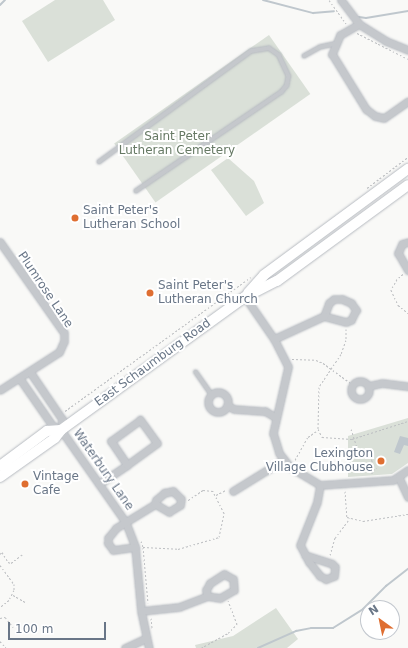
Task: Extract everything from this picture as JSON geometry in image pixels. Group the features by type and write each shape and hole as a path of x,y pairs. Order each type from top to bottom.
{"main road":[{"name":"East Schaumburg Road","path":"245,296 264,275 408,169"},
{"name":"East Schaumburg Road","path":"0,477 55,438 61,430 245,296 277,281 408,185"},
{"name":"East Schaumburg Road","path":"0,466 47,431 61,430"}],"street":[{"path":"341,0 359,24 386,41 408,50"},
{"path":"359,24 340,35 334,44 332,54 366,109 375,116 384,118 408,101"},
{"name":"Plumrose Lane","path":"0,242 64,333 63,347 59,352 20,379 0,390"},
{"path":"408,242 402,244 398,253 408,270"},
{"path":"245,296 274,339 285,359 288,374 275,417 274,442 283,460 290,467 320,485 375,482 399,478 408,470"},
{"path":"274,339 324,316 346,322 355,315 356,310 351,304 342,299 329,303 324,316"},
{"name":"Waterbury Lane","path":"30,372 62,419 61,430"},
{"name":"Waterbury Lane","path":"20,379 52,425 61,430 126,523 135,547 141,611 149,648"},
{"path":"362,381 368,386 368,394 358,398 352,393 353,385 362,381"},
{"path":"368,386 382,383 408,386"},
{"path":"227,405 223,410 214,411 208,403 212,395 223,394 227,405 234,409 265,411 275,417"},
{"path":"99,484 127,465 157,443 140,420 111,441 127,465"},
{"path":"233,491 283,460"},
{"path":"399,478 408,497"},
{"path":"305,554 327,560 335,567 334,576 326,579 320,576 305,554 300,538 317,502 320,485"},
{"path":"126,523 155,504 158,497 168,491 178,494 181,499 180,505 169,512 155,504"},
{"name":"Waterbury Lane","path":"126,523 111,534 108,543 113,550 135,547"},
{"path":"141,611 179,608 207,596 214,598 224,596 234,590 235,585 229,576 224,574 210,583 206,590 207,596"},
{"path":"126,648 146,638"}],"lane":[{"path":"304,56 320,47 334,44"},
{"path":"99,162 252,51 269,48 279,55 286,68 290,81 282,92 138,191"},
{"path":"196,372 212,395"}],"path":[{"path":"329,0 351,28 371,42 408,59"},
{"path":"365,191 369,186 408,157"},
{"path":"408,270 397,279 391,290 398,305 408,313"},
{"path":"59,415 255,274"},
{"path":"346,322 346,340 333,369 319,387 318,430 322,437 353,439 408,421"},
{"path":"285,359 316,360 333,369 353,385"},
{"path":"351,429 353,439 358,450 372,460 372,470 375,482"},
{"path":"290,467 308,437 318,430"},
{"path":"372,470 376,468"},
{"path":"344,484 347,516 363,521 408,514"},
{"path":"143,547 178,549 215,540 220,537 224,513 213,491 204,490 187,501 181,499"},
{"path":"216,496 228,490 233,491"},
{"path":"327,560 335,538 350,517"},
{"path":"0,554 2,552 8,562 11,562 24,554"},
{"path":"0,565 14,584 13,595 0,606"},
{"path":"13,595 27,603"},
{"path":"201,648 228,633 237,624 224,596"},
{"path":"0,618 5,617 13,627"},
{"path":"0,641 6,648"}],"green space":[{"path":"55,0 103,0 115,20 48,62 22,21"},
{"name":"Saint Peter Lutheran Cemetery","path":"269,35 310,94 155,202 114,143"},
{"path":"228,158 254,181 264,203 246,216 211,170"},
{"path":"408,418 408,463 392,474 348,477 348,436"},
{"path":"276,608 298,639 287,648 196,648 195,645 233,636"}],"shaded area":[{"path":"400,436 408,438 408,446 404,445 400,454 394,452"}],"waterway":[{"path":"0,5 5,0"},
{"path":"263,0 313,13 334,11"},
{"path":"359,17 366,18 408,11"},
{"path":"258,648 296,631 311,628 333,628 363,609 386,586 408,569"}],"place":[{"name":"Saint Peter's Lutheran School","path":"75,218"},
{"name":"Saint Peter's Lutheran Church","path":"150,293"},
{"name":"Lexington Village Clubhouse","path":"381,461"},
{"name":"Vintage Cafe","path":"25,484"}]}
